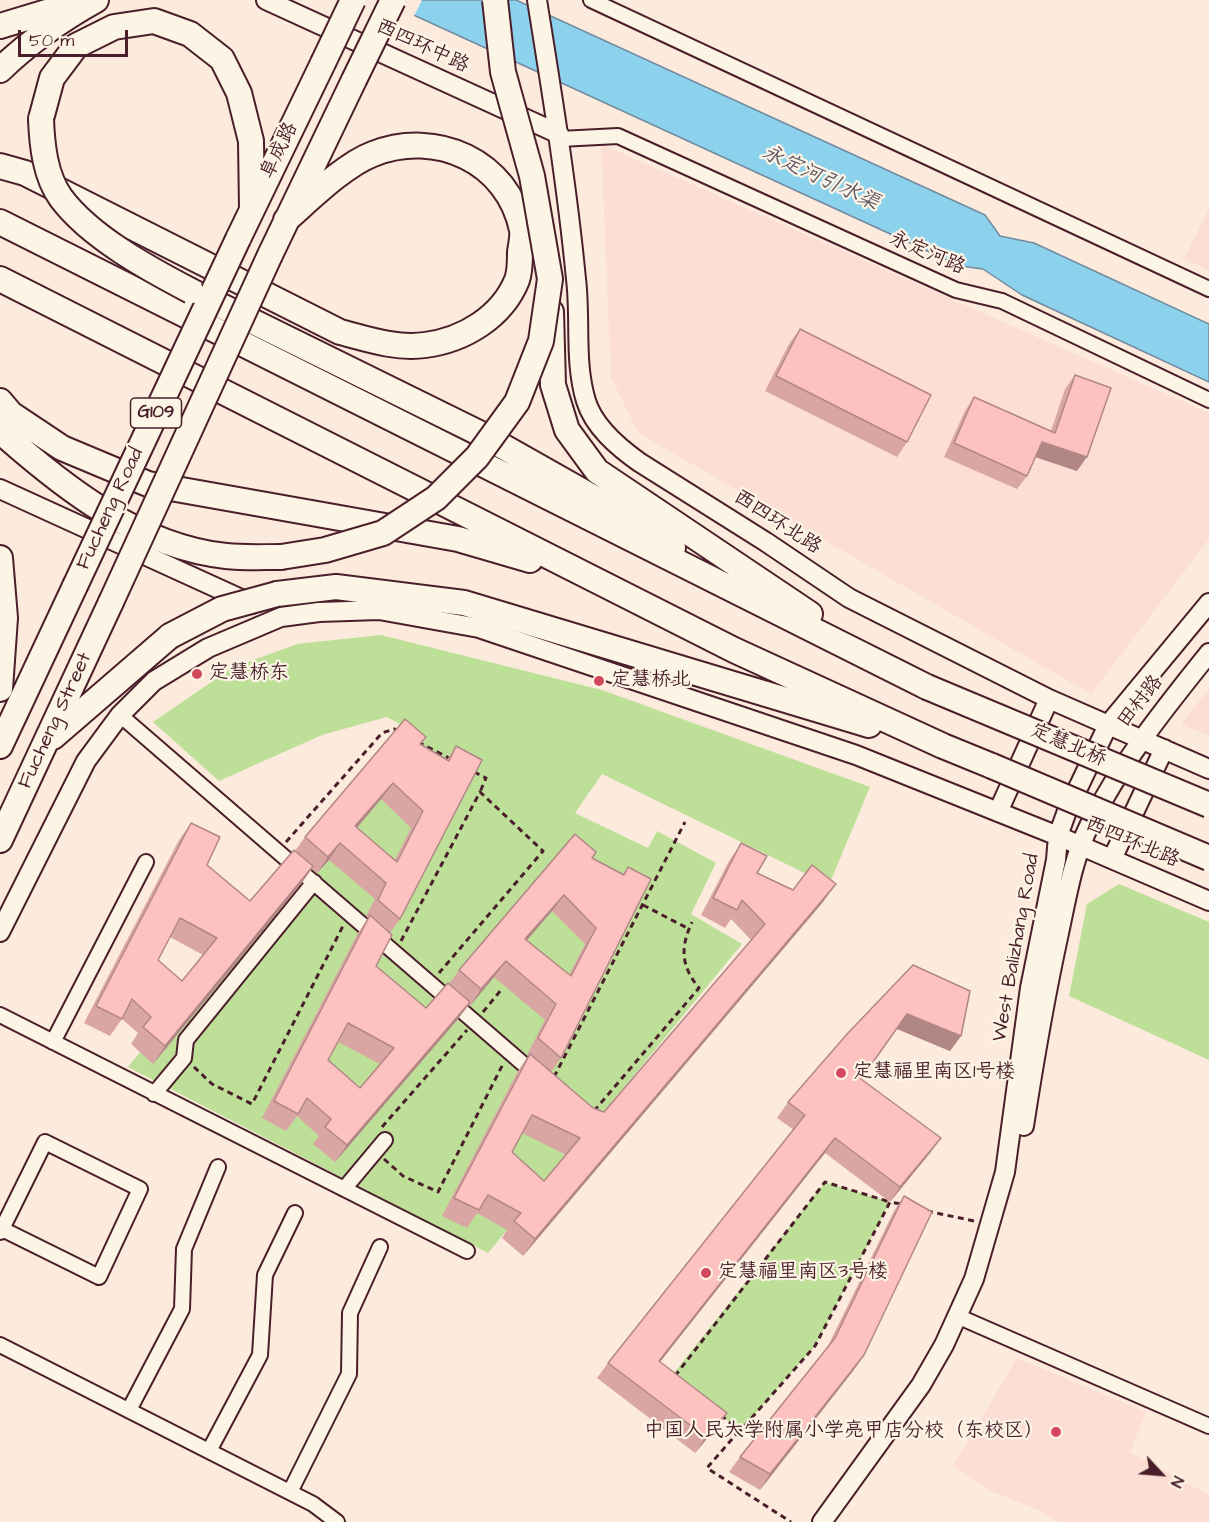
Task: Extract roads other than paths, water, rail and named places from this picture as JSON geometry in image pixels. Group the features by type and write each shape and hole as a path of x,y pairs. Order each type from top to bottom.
{"highway":[{"path":"0,26 83,0"},
{"path":"0,70 22,49 65,17 96,0"},
{"name":"阜成路","path":"238,239 353,0"},
{"name":"阜成路","path":"270,255 393,0"},
{"path":"495,0 502,72 532,176 550,279 553,385 567,430 597,471 892,669"},
{"path":"252,209 251,141 239,93 222,59 190,34 154,21 114,27 76,46 52,78 40,119 43,153 60,197 84,223 153,271 479,433 640,524 728,589"},
{"path":"0,166 25,173 340,332 384,344 424,345 462,336 498,311 518,278 523,231 507,192 480,163 441,146 409,145 372,154 328,183 286,220"},
{"path":"0,222 728,589 892,669"},
{"name":"Fucheng Road","path":"0,746 238,239"},
{"name":"Fucheng Road","path":"111,602 270,255"},
{"path":"0,279 734,650 943,746 1209,858"},
{"path":"0,431 47,473 108,514 169,542 224,556 281,557 325,550 383,533 436,498 477,457 516,402 542,341 550,279"},
{"path":"0,401 10,414 62,448 148,484 203,496 458,539 584,575"},
{"path":"0,689 5,618 2,563"},
{"path":"46,743 170,636 222,609 279,606 336,587 464,603 767,697 943,746"},
{"name":"Fucheng Street","path":"0,840 111,602"},
{"name":"定慧北桥","path":"892,669 927,687 1209,805"}],"street":[{"name":"西四环中路","path":"266,0 560,137"},
{"name":"西四环北路","path":"537,0 560,137 577,284 576,346 586,404 602,429 619,448 639,462 766,542 849,598 1048,699 1209,769"},
{"path":"591,0 1209,289"},
{"name":"永定河路","path":"560,137 618,136 956,290 1002,301 1209,400"},
{"path":"0,489 279,606"},
{"name":"田村路","path":"1058,836 1108,724 1209,603"},
{"name":"西四环北路","path":"0,932 86,761 120,715 154,681 279,606 319,612 379,610 479,628 856,755 1058,836 1209,901"},
{"name":"田村路","path":"1081,846 1090,824 1140,738 1209,652"},
{"path":"998,812 1048,699"},
{"path":"120,715 549,1086"},
{"path":"1112,859 1164,749"},
{"name":"West Balizhang Road","path":"833,1522 905,1427 928,1392 962,1318 1005,1172 1030,988 1056,860 1058,836"},
{"name":"West Balizhang Road","path":"822,1522 921,1385 987,1276 1002,1227 1021,1141 1044,1001 1071,876 1081,846"},
{"path":"53,1042 146,862"},
{"path":"154,1094 184,1058 186,1040 314,882"},
{"path":"0,1015 467,1251"},
{"path":"344,1189 386,1140"},
{"path":"45,1142 140,1189 99,1277 1,1230 45,1142"},
{"path":"129,1410 182,1309 184,1249 218,1167"},
{"path":"209,1451 260,1355 265,1275 296,1213"},
{"path":"290,1492 349,1374 350,1313 380,1247"},
{"path":"962,1318 1209,1426"},
{"path":"0,1345 313,1504 337,1522"}],"water":[{"name":"永定河引水渠","path":"381,0 516,0 985,215 1000,236 1034,243 1209,324 1209,382 1022,295 983,269 960,266"}],"place":[{"name":"定慧桥东","path":"197,674"},
{"name":"定慧桥北","path":"599,681"},
{"name":"定慧福里南区1号楼","path":"841,1073"},
{"name":"定慧福里南区3号楼","path":"706,1273"},
{"name":"中国人民大学附属小学亮甲店分校（东校区）","path":"1056,1432"}]}
